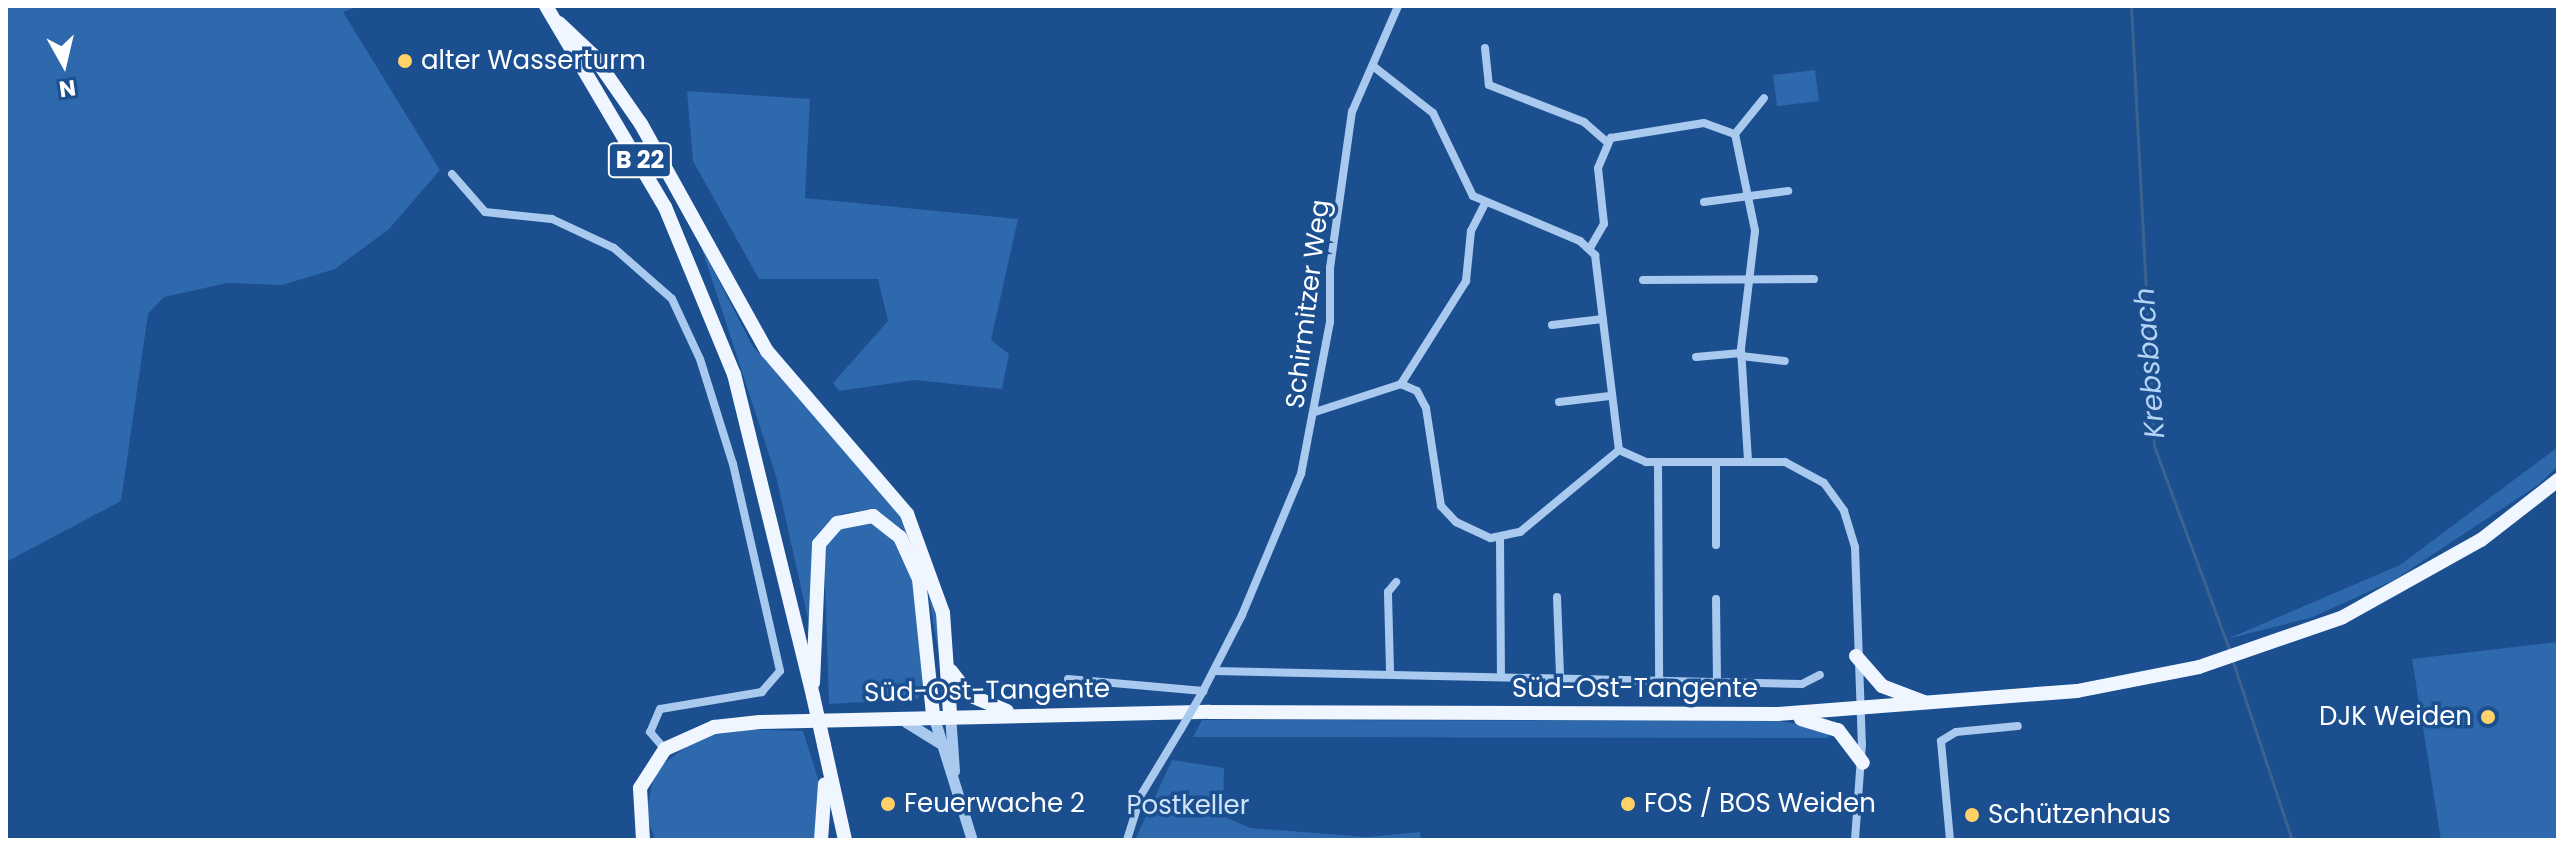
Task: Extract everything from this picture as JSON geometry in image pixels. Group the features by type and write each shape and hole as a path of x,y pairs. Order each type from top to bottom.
{"main road":[{"name":"B 22","path":"546,6 559,23 665,207 734,374 845,840"},
{"path":"559,23 625,99 785,375 907,514 934,577 949,669 950,714"},
{"name":"Süd-Ost-Tangente","path":"665,749 714,727 883,716 1777,714 1936,705 2077,691 2199,667 2257,650 2434,569 2558,480"},
{"path":"812,692 819,544 837,523 873,516 900,537 919,579 933,715"},
{"path":"1856,656 1882,686 1936,705"},
{"path":"949,669 969,695 1015,714"},
{"path":"1777,714 1838,730 1863,763"},
{"path":"643,840 640,788 665,749"},
{"name":"B 22","path":"821,840 826,752"}],"street":[{"name":"Schirmitzer Weg","path":"1127,840 1141,795 1214,671 1289,505 1315,412 1348,139 1398,6"},
{"path":"1485,48 1489,85 1584,122 1607,142"},
{"path":"1373,66 1433,113 1451,139 1467,189 1485,203 1590,248"},
{"path":"1735,134 1764,98"},
{"path":"1619,450 1603,319 1590,248 1604,224 1598,168 1607,142 1626,130 1704,123 1735,134"},
{"path":"1735,134 1750,196 1753,279 1741,354 1748,460"},
{"path":"452,174 485,212 552,219 614,248 672,299 700,359 733,464 780,671 762,692 660,709 650,732 665,749"},
{"path":"1704,202 1788,191"},
{"path":"1315,412 1401,384 1466,281 1471,231 1485,203"},
{"path":"1643,280 1814,279"},
{"path":"1552,325 1603,319"},
{"path":"1696,357 1741,354 1785,361"},
{"path":"1401,384 1417,391 1426,408 1441,506 1456,522 1500,538 1520,532 1619,450"},
{"path":"1559,402 1610,396"},
{"path":"1619,450 1658,463 1748,460 1812,474 1844,511 1855,547 1856,656 1863,763 1855,840"},
{"path":"1716,462 1716,545"},
{"path":"1658,463 1659,677"},
{"path":"1500,538 1501,673"},
{"path":"1390,670 1388,592 1396,582"},
{"path":"1557,597 1560,674"},
{"path":"1716,599 1717,680"},
{"path":"1214,671 1390,670 1802,684 1820,675"},
{"path":"1068,679 1203,691"},
{"path":"950,714 956,799"},
{"path":"933,715 956,799 972,840"},
{"path":"883,716 917,725 941,746"},
{"path":"1950,840 1941,741 1956,732 2018,726"}],"green space":[{"path":"6,6 359,6 343,12 440,170 389,229 335,269 282,285 227,283 164,297 148,314 121,501 6,562"},
{"path":"1815,70 1819,101 1777,106 1773,75"},
{"path":"687,91 810,99 805,198 1018,219 991,340 1009,354 1002,389 914,380 839,391 833,383 888,321 878,279 759,279 693,161"},
{"path":"701,246 753,347 856,454 899,512 925,563 934,594 943,680 924,569 904,530 871,509 841,514 814,548 815,650 776,476"},
{"path":"2558,447 2558,466 2538,485 2394,580 2313,617 2227,639 2400,565"},
{"path":"855,520 884,526 909,561 928,685 917,699 829,704 824,550 833,532"},
{"name":"DJK Weiden","path":"2558,642 2558,840 2441,840 2412,659"},
{"path":"1202,720 1779,721 1833,729 1828,738 1193,737"},
{"path":"733,729 803,731 821,788 815,840 655,840 646,813 655,770 703,734"},
{"name":"Postkeller","path":"1172,760 1224,768 1223,816 1250,828 1367,837 1420,832 1421,840 1135,840"}],"waterway":[{"name":"Krebsbach","path":"2131,6 2154,446 2230,651"},
{"name":"Krebsbach","path":"2233,662 2292,840"}],"place":[{"name":"alter Wasserturm","path":"405,61"},
{"name":"DJK Weiden","path":"2488,717"},
{"name":"Feuerwache 2","path":"888,804"},
{"name":"FOS / BOS Weiden","path":"1628,804"},
{"name":"Schützenhaus","path":"1972,815"}]}
